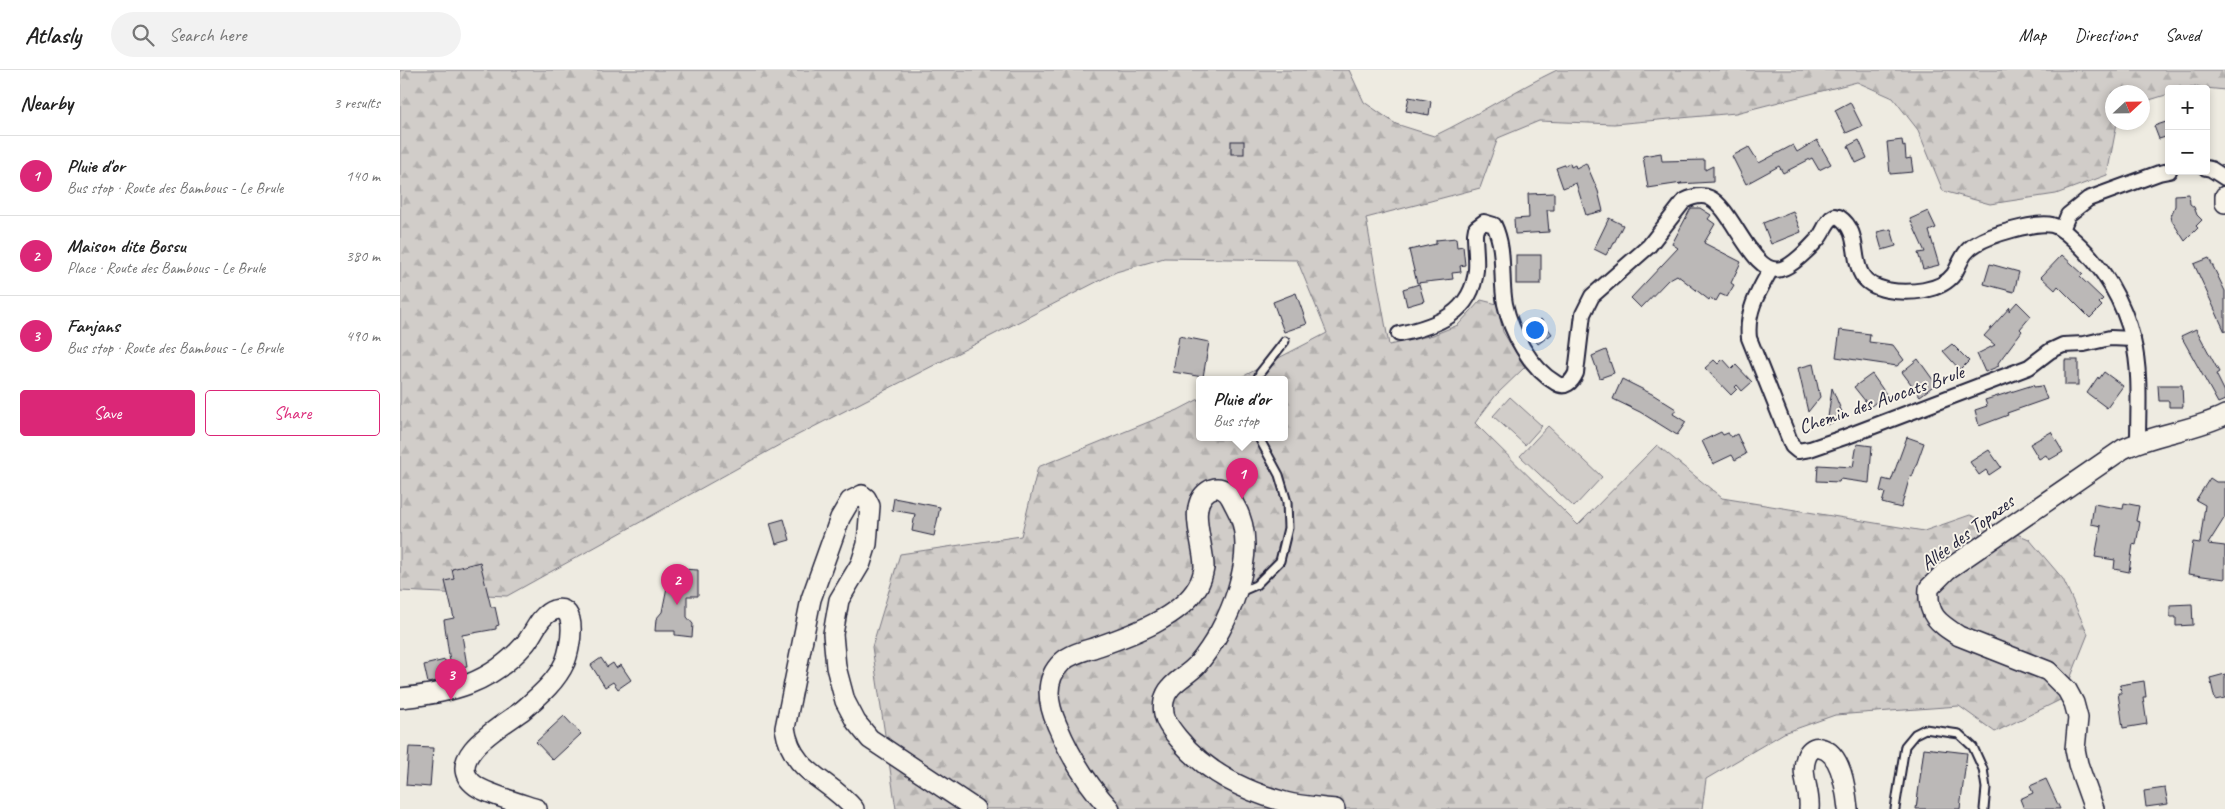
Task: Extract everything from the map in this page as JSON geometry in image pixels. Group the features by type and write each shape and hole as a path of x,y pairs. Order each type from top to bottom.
{"main road":[{"path":"2225,196 2225,203"},
{"name":"Allée des Topazes","path":"2094,809 2078,764 2075,748 2078,718 2068,690 2048,671 1959,636 1946,628 1930,611 1928,603 1929,588 1955,565 2108,459 2138,442 2202,425 2225,414"},
{"path":"1110,809 1094,791 1067,749 1050,710 1047,690 1052,675 1062,661 1079,652 1127,636 1173,613 1190,598 1199,585 1204,570 1203,550 1197,521 1200,501 1205,493 1212,488 1226,491 1238,510 1243,528 1245,549 1240,581 1221,629 1209,649 1196,667 1169,690 1164,699 1163,712 1165,720 1191,754 1210,770 1234,783 1286,802 1335,809"},
{"path":"854,809 845,798 800,764 787,741 785,728 796,685 800,652 812,599 840,518 850,500 862,495 870,506 867,544 862,563 839,600 833,634 836,667 845,701 856,722 870,740 976,809"},
{"path":"400,698 449,692 491,675 510,660 526,643 548,613 562,610 568,615 571,646 564,664 551,685 474,747 465,765 466,773 477,786 537,809"},
{"path":"1810,809 1804,764 1810,751 1822,748 1828,752 1840,767 1848,809"}],"street":[{"path":"2210,169 2225,178"},
{"path":"2062,230 2068,215 2088,199 2165,171"},
{"path":"1399,334 1424,329 1442,321 1460,308 1471,291 1474,281 1476,268 1476,228 1484,222 1494,225 1497,233 1505,304 1512,324 1531,360 1545,376 1558,384 1566,385 1572,381 1576,374 1583,314 1592,296 1649,246 1684,200 1701,196 1711,198 1755,255 1771,269 1779,270 1786,268 1817,240 1830,220 1836,216 1843,220 1850,230 1860,275 1867,282 1889,290 1929,290 1938,287 1953,274 1967,250 1983,240 2038,224 2054,226 2062,230 2100,266 2114,290 2133,339 2137,363 2138,442"},
{"name":"Chemin des Avocats Brule","path":"1771,269 1753,301 1749,313 1748,332 1752,350 1792,446 1798,450 1810,449 1845,437 2029,367 2050,351 2063,345 2084,344 2110,338 2133,339"}],"lane":[{"path":"1259,376 1285,341"},
{"path":"1235,595 1256,585 1280,561 1288,528 1287,502 1281,484 1260,441"},
{"path":"1894,809 1905,746 1915,734 1925,729 1959,734 1973,747 1984,769 1986,788 1984,809"}],"green space":[{"path":"400,70 1349,70 1364,102 1396,124 1434,136 1557,70 2225,70 2225,90 2210,88 2210,85 2165,85 2165,95 2150,100 2150,85 2105,85 2105,130 2116,130 2107,175 2056,194 1990,204 1943,191 1918,130 1893,98 1857,82 1736,113 1614,124 1539,121 1498,138 1480,188 1366,218 1389,345 1433,335 1458,325 1481,300 1497,304 1503,332 1525,367 1496,395 1475,423 1578,525 1657,445 1722,498 1924,531 1970,515 2029,539 2063,579 2088,634 2062,699 1995,732 1959,706 1835,715 1784,733 1706,779 1702,809 896,809 872,647 900,554 1021,536 1038,467 1178,410 1196,401 1196,441 1288,441 1288,376 1244,376 1327,333 1297,260 1164,258 1116,272 790,439 507,596 400,591"},
{"path":"1510,397 1542,426 1525,445 1493,416"},
{"path":"1548,426 1602,477 1574,507 1520,456"}],"building":[{"path":"1409,97 1431,101 1429,115 1406,111"},
{"path":"1850,102 1862,126 1846,133 1835,110"},
{"path":"2165,122 2165,137 2159,139 2154,126"},
{"path":"1817,140 1831,164 1819,170 1812,158 1783,173 1779,166 1746,184 1732,156 1749,147 1759,163 1793,145 1797,152"},
{"path":"1859,140 1867,158 1856,163 1848,146"},
{"path":"1902,140 1903,147 1905,146 1906,159 1911,158 1913,172 1890,174 1887,142"},
{"path":"1231,141 1244,141 1244,154 1231,154"},
{"path":"1661,153 1662,161 1705,160 1705,170 1713,166 1713,182 1679,184 1682,183 1648,188 1643,156"},
{"path":"1570,163 1571,167 1575,165 1576,168 1586,163 1598,191 1603,211 1586,215 1576,183 1563,188 1556,168"},
{"path":"1554,193 1554,210 1547,210 1549,232 1515,234 1514,219 1529,218 1528,194"},
{"path":"2189,194 2190,204 2202,220 2196,226 2198,228 2185,241 2172,221 2171,216 2175,206 2175,195"},
{"path":"1691,208 1700,208 1711,215 1708,219 1715,224 1704,243 1741,262 1731,283 1734,285 1727,297 1720,294 1716,301 1710,298 1709,300 1677,275 1668,280 1641,308 1631,298 1678,248 1672,244"},
{"path":"1793,211 1801,232 1771,244 1763,223"},
{"path":"1928,211 1936,228 1929,231 1939,265 1923,269 1918,253 1925,252 1910,219"},
{"path":"1609,218 1623,225 1606,255 1594,249"},
{"path":"1891,229 1896,246 1882,250 1877,232"},
{"path":"1456,238 1457,247 1463,246 1465,265 1460,266 1461,272 1452,273 1453,279 1417,283 1409,250 1436,244 1436,240"},
{"path":"1516,255 1541,255 1541,284 1516,284"},
{"path":"2062,255 2083,274 2080,277 2103,299 2099,303 2102,306 2090,318 2058,286 2055,290 2041,277"},
{"path":"2209,258 2225,291 2225,332 2194,264"},
{"path":"1990,264 2019,272 2014,292 1984,284"},
{"path":"1419,284 1424,301 1407,306 1403,289"},
{"path":"1296,293 1307,324 1284,332 1273,302"},
{"path":"2017,302 2031,316 2020,329 2022,331 1998,363 1999,366 1985,372 1977,354 1995,345 1984,336 2010,307 2009,311"},
{"path":"1541,319 1552,334 1538,344 1527,329"},
{"path":"2196,329 2219,372 2216,374 2225,392 2225,400 2218,403 2181,336"},
{"path":"1840,330 1870,334 1869,342 1893,345 1904,360 1897,366 1836,357"},
{"path":"1179,336 1209,342 1203,376 1173,372"},
{"path":"1952,344 1969,361 1960,370 1943,351"},
{"path":"1606,350 1614,373 1600,378 1592,356"},
{"path":"1723,359 1732,369 1736,365 1752,382 1742,391 1737,385 1735,387 1737,389 1731,395 1705,368 1714,360 1718,364"},
{"path":"1918,359 1936,384 1920,396 1902,372"},
{"path":"2065,360 2078,360 2078,385 2065,385"},
{"path":"1813,364 1820,397 1808,412 1798,368"},
{"path":"2104,372 2123,386 2107,408 2087,393 2098,377 2099,379"},
{"path":"1872,374 1886,394 1870,407 1854,387"},
{"path":"1622,379 1676,409 1673,414 1686,422 1677,435 1640,412 1613,399"},
{"path":"2033,385 2034,387 2042,386 2047,399 2007,413 2008,415 1979,426 1975,410 1987,406 1985,400"},
{"path":"2158,385 2182,385 2183,407 2169,407 2169,401 2159,401"},
{"path":"1832,388 1844,417 1827,425"},
{"path":"1721,432 1723,435 1728,433 1731,437 1737,434 1746,454 1735,460 1732,455 1713,464 1702,441"},
{"path":"2051,432 2063,452 2049,460 2046,455 2039,459 2030,444"},
{"path":"1907,437 1924,443 1912,477 1910,476 1901,508 1882,503 1885,493 1880,491 1883,479 1891,481"},
{"path":"1857,444 1872,446 1869,483 1840,479 1839,482 1817,481 1818,465 1853,467"},
{"path":"1989,450 2001,467 1989,475 1986,470 1979,475 1970,462"},
{"path":"2210,478 2216,482 2225,482 2225,517 2208,544 2225,546 2225,579 2188,574 2193,542 2200,543 2205,505 2196,500"},
{"path":"894,498 940,507 934,536 912,531 915,514 892,510"},
{"path":"2124,503 2139,506 2136,521 2140,522 2136,545 2133,544 2129,572 2114,569 2115,560 2095,557 2101,526 2091,524 2094,504 2123,509"},
{"path":"784,519 790,540 776,544 770,523"},
{"path":"480,562 491,607 495,607 499,625 496,626 496,629 462,635 467,666 451,669 444,620 454,618 445,581 454,579 452,569"},
{"path":"682,569 698,570 698,596 687,596 687,617 693,624 692,637 675,635 675,631 655,631 656,619 662,612 667,587 674,580 676,573 682,573"},
{"path":"2192,604 2193,625 2176,626 2176,617 2170,617 2170,605"},
{"path":"601,658 607,667 613,663 616,668 621,665 631,680 618,689 613,682 605,687 591,665"},
{"path":"445,660 449,678 428,683 424,665"},
{"path":"2225,674 2225,698 2215,700 2210,678"},
{"path":"2144,681 2146,697 2143,697 2147,724 2123,728 2118,693 2121,693 2120,685"},
{"path":"564,716 581,734 553,760 536,742"},
{"path":"409,747 433,748 430,787 406,785"},
{"path":"1924,748 1967,753 1960,809 1916,809"},
{"path":"2046,779 2060,809 2024,809 2020,799 2033,793 2030,786"},
{"path":"2165,788 2168,804 2146,807 2144,791"}],"place":[{"name":"Pluie d'or","path":"1242,499"},
{"name":"Maison dite Bossu","path":"677,605"},
{"name":"Fanjans","path":"451,700"}]}
